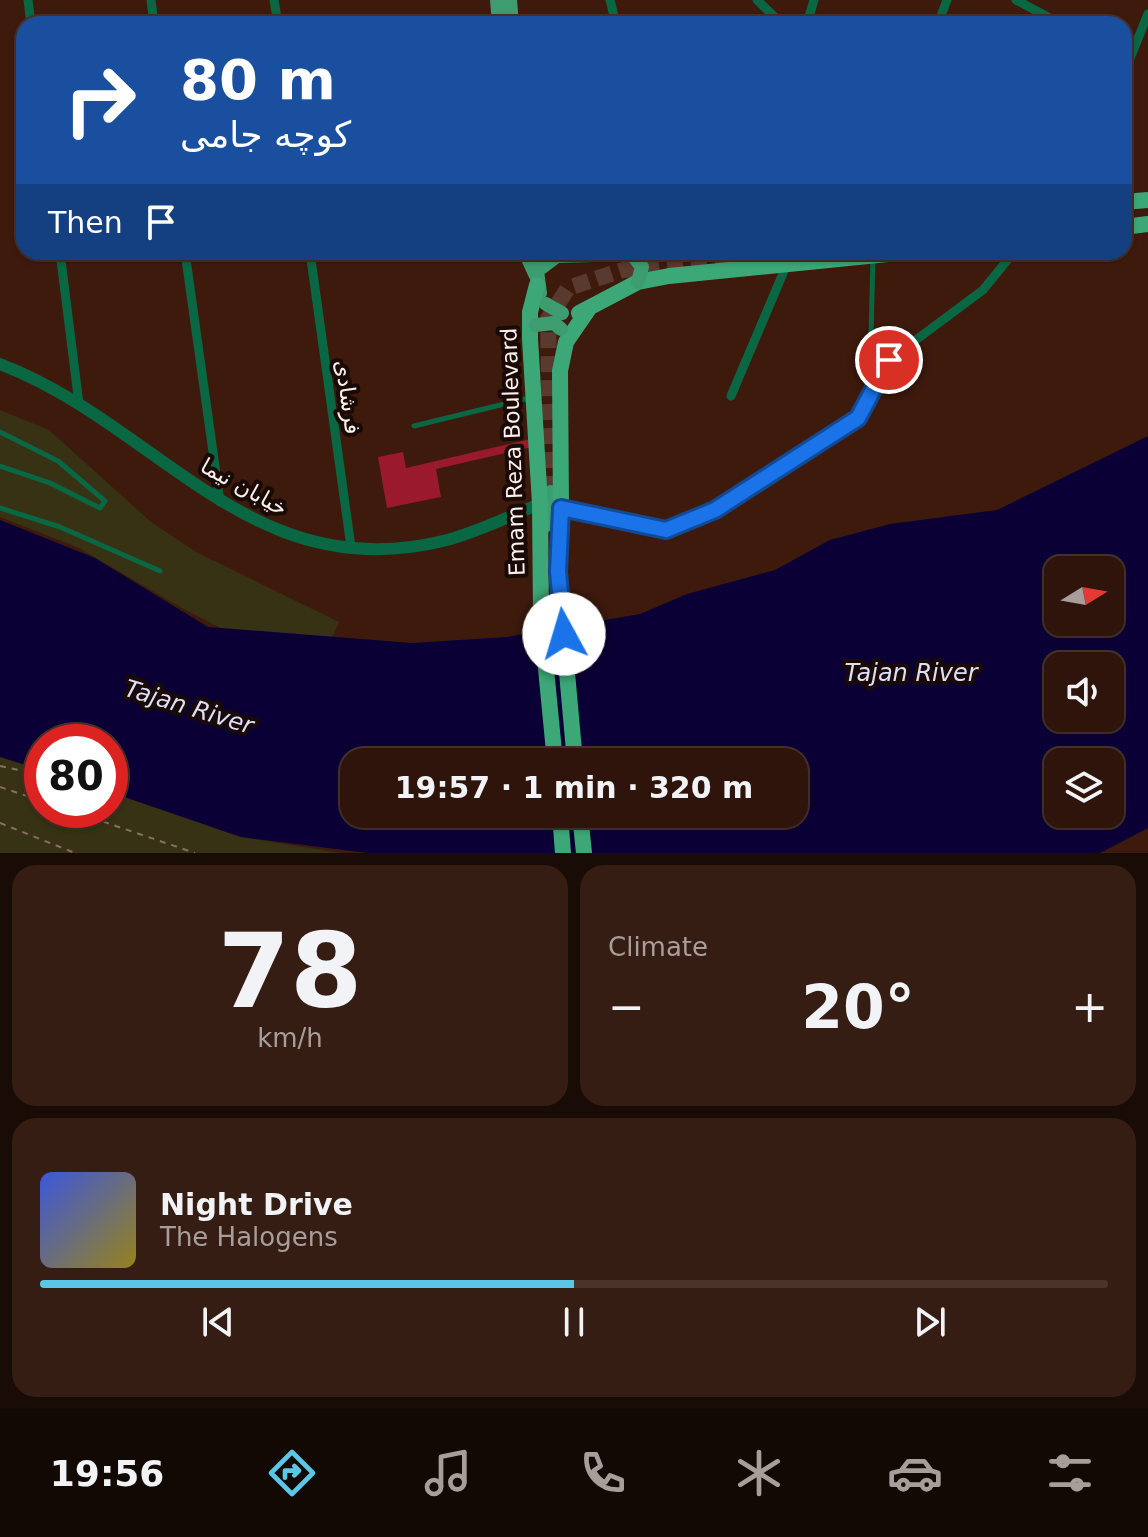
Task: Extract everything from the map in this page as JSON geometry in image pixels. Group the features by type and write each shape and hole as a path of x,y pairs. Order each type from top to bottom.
{"highway":[{"path":"563,329 574,315 650,278 825,260"},
{"name":"Emam Reza Boulevard","path":"537,282 530,312 534,397 546,498 541,538 541,617 554,748"},
{"name":"Emam Reza Boulevard","path":"574,748 558,572 560,371 563,329 588,310"},
{"path":"561,828 563,853"},
{"path":"581,828 584,853"}],"main road":[{"path":"528,260 546,304 563,329"},
{"path":"537,282 539,267 548,260"},
{"path":"644,260 642,267 650,278"},
{"path":"533,333 554,323 563,329"}],"street":[{"path":"757,0 774,16"},
{"path":"1016,0 1046,16"},
{"path":"1132,47 1148,14"},
{"path":"61,260 79,404"},
{"path":"186,260 220,502"},
{"name":"فرشادی","path":"311,260 351,547"},
{"path":"561,508 666,530 715,510 858,418 889,360 983,290 1007,260"},
{"path":"731,396 787,264"},
{"name":"خیابان نیما","path":"0,364 79,404 220,502 261,524 312,541 351,547 443,541 546,498"}],"lane":[{"path":"871,336 873,260"},
{"path":"414,426 534,397"},
{"path":"0,432 58,461 105,501 100,508 50,483 0,466"},
{"path":"0,508 60,527 160,571"}],"path":[{"path":"0,766 24,770"},
{"path":"0,787 24,795"},
{"path":"0,823 75,853"},
{"path":"122,828 195,853"}],"shaded area":[{"path":"0,410 49,430 151,522 196,552 339,622 322,661 269,653 182,608 77,547 0,517"},
{"path":"0,757 24,764 24,828 128,828 128,798 241,837 341,853 0,853"}],"water":[{"name":"Tajan River","path":"1148,436 1148,828 1100,853 368,853 241,837 128,798 128,724 24,724 24,764 0,757 0,520 95,558 208,627 412,643 507,637 640,614 687,594 775,570 830,540 890,524 997,510"}],"building":[{"path":"531,439 532,447 436,469 441,497 387,508 378,457 403,452 406,468"}],"tunnel":[{"path":"551,492 548,319 568,288 623,270 703,260"}],"route":[{"path":"564,634 558,572 561,508 666,530 715,510 858,418 889,360"}]}
